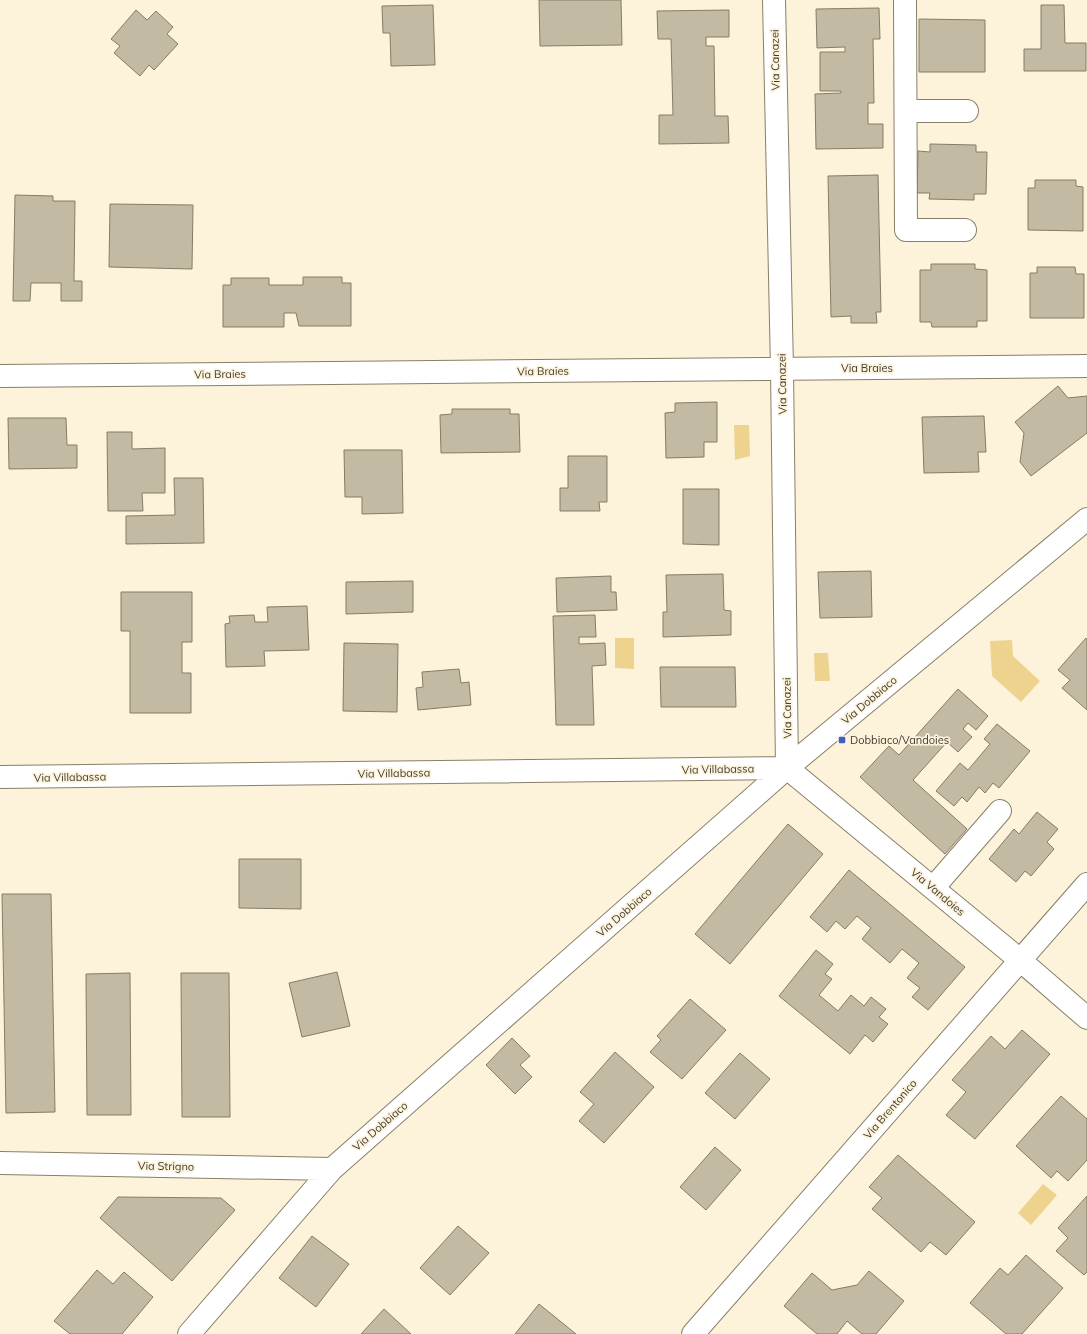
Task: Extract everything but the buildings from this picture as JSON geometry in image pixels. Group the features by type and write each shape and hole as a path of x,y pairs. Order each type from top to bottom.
{"street":[{"name":"Via Canazei","path":"774,0 782,369 787,768"},
{"path":"905,0 906,230 965,230"},
{"path":"906,110 967,111"},
{"name":"Via Braies","path":"0,376 1087,366"},
{"name":"Via Dobbiaco","path":"189,1334 332,1169 787,768 1087,519"},
{"name":"Via Villabassa","path":"0,777 787,768"},
{"name":"Via Vandoies","path":"787,768 1020,960 1087,1018"},
{"path":"933,888 1000,811"},
{"name":"Via Brentonico","path":"693,1334 1087,884"},
{"name":"Via Strigno","path":"0,1163 332,1169"}],"shaded area":[{"path":"734,425 749,425 750,456 735,460"},
{"path":"615,638 634,638 634,669 615,668"},
{"path":"1012,640 1013,656 1040,681 1021,702 992,676 990,641"},
{"path":"814,653 828,653 830,681 815,681"},
{"path":"1043,1184 1057,1195 1031,1225 1018,1213"}],"place":[{"name":"Dobbiaco/Vandoies","path":"842,740"}]}
